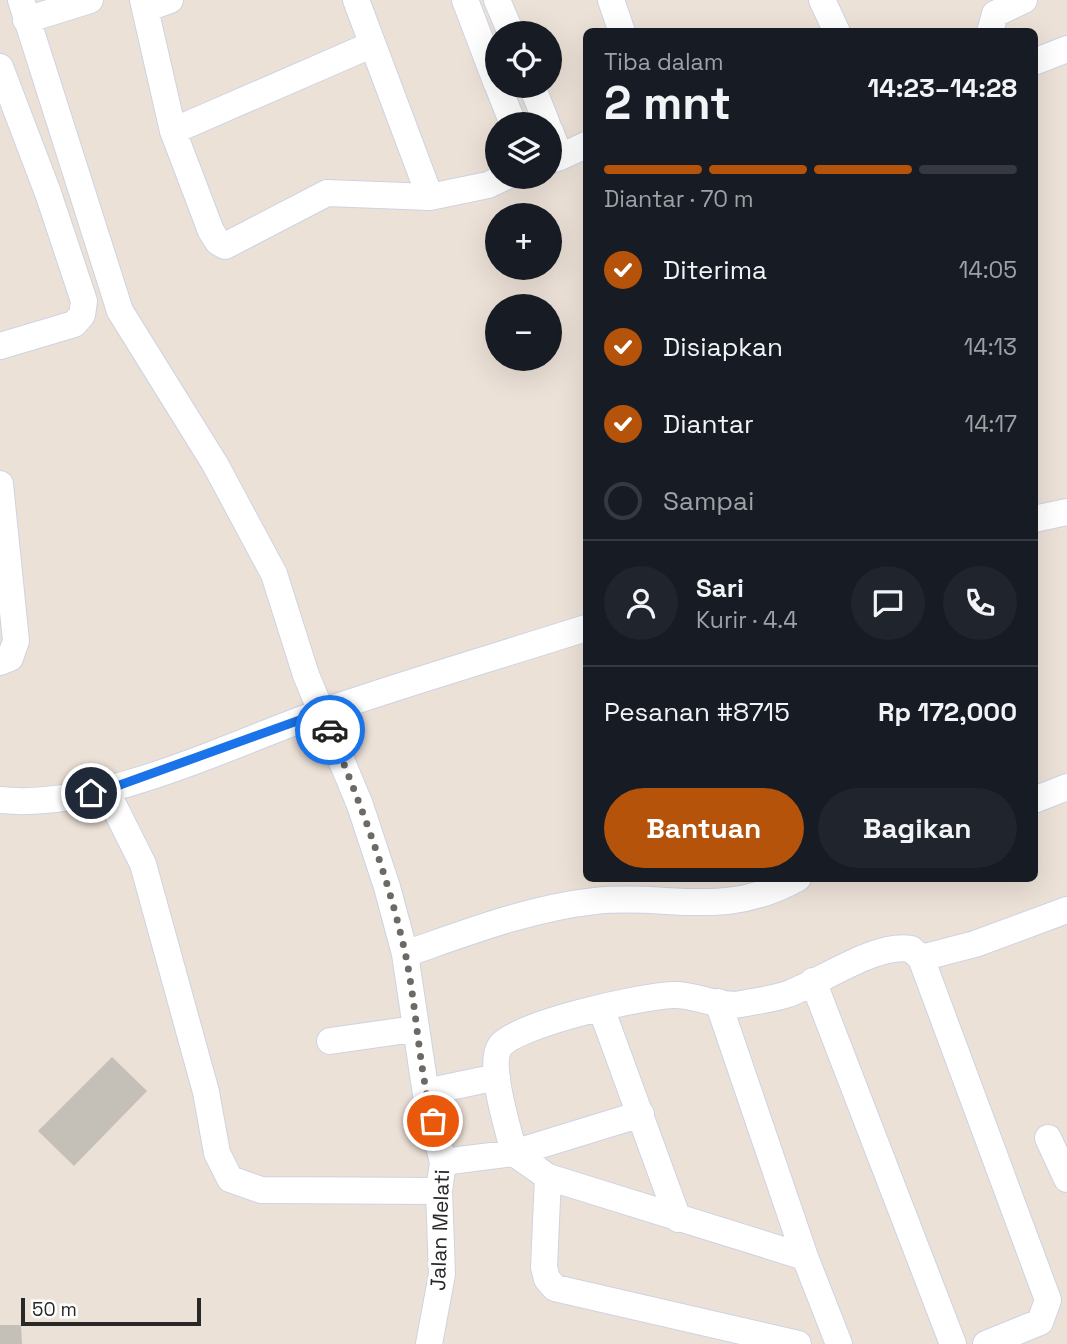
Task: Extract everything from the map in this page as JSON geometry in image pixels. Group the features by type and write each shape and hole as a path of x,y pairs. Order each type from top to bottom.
{"street":[{"path":"24,10 90,0"},
{"path":"356,0 430,197"},
{"path":"465,0 485,53"},
{"path":"498,0 506,21"},
{"path":"611,0 621,28"},
{"path":"822,0 835,28"},
{"path":"153,3 173,131 211,232 218,242 225,246 327,193 430,197 485,186"},
{"name":"Jalan Melati","path":"24,10 120,311 215,464 274,573 306,675 360,805 405,954 426,1092 443,1161 439,1191 442,1273 429,1344"},
{"path":"173,131 371,45"},
{"path":"1038,60 1067,48"},
{"path":"0,67 48,192 83,301 82,315 74,324 0,346"},
{"path":"562,156 583,146"},
{"path":"0,484 2,535 16,640 10,658 0,662"},
{"path":"1038,518 1067,512"},
{"path":"0,800 43,801 106,790 322,712 583,629"},
{"path":"1038,798 1067,787"},
{"path":"106,790 143,864 206,1092 218,1153 230,1178 261,1190 439,1191"},
{"path":"405,954 509,919 596,901 689,903 745,900 772,892 791,882"},
{"path":"921,958 975,944 1067,910"},
{"path":"805,1257 548,1177 514,1153 497,1077 497,1051 511,1037 601,1008 674,995 737,1004 788,994 895,948 911,949 921,958 1048,1300 1040,1322 986,1344"},
{"path":"813,981 953,1344"},
{"path":"718,1002 805,1257 839,1344"},
{"path":"601,1008 678,1219"},
{"path":"330,1041 415,1029"},
{"path":"426,1092 497,1077"},
{"path":"443,1161 514,1153 641,1114"},
{"path":"1048,1138 1067,1179"},
{"path":"548,1177 544,1266 547,1279 555,1288 797,1344"}],"building":[{"path":"112,1057 147,1091 74,1166 38,1131"},
{"path":"0,1325 21,1325 22,1344 0,1344"}],"way so far":[{"path":"330,730 360,805 387,887 405,954 427,1101 433,1121"}],"route":[{"path":"91,793 106,790 322,712 330,730"}]}
